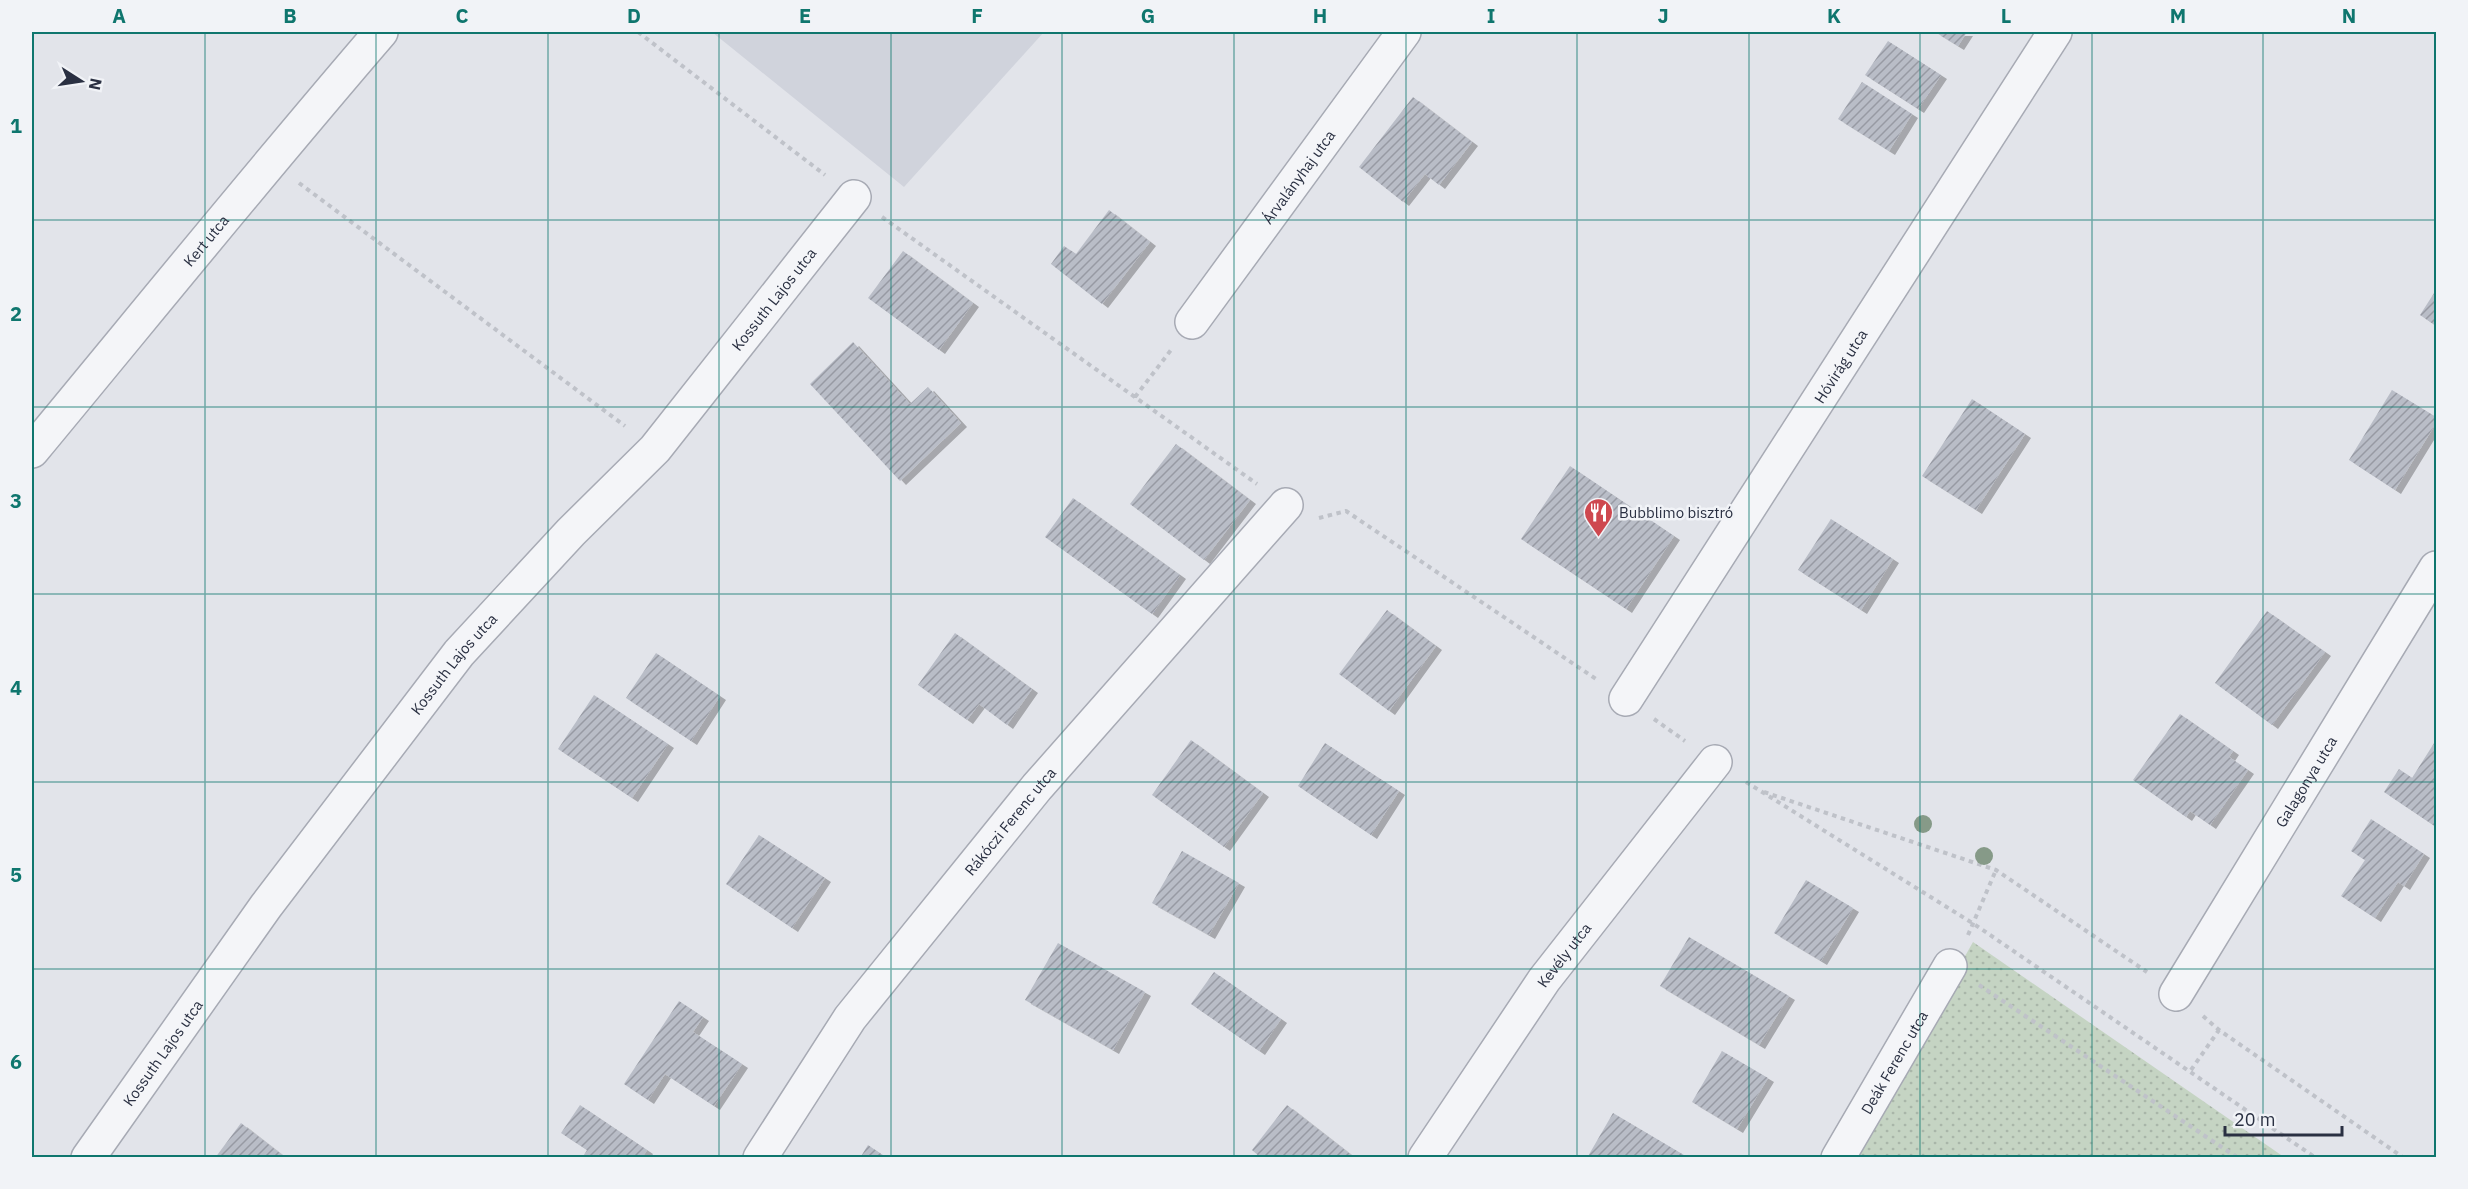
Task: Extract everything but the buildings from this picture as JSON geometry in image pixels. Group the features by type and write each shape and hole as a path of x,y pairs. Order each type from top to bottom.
{"street":[{"name":"Kert utca","path":"32,452 222,222 269,161 381,32"},
{"name":"Árvalányhaj utca","path":"1192,322 1404,32"},
{"name":"Hóvirág utca","path":"1626,699 2055,32"},
{"name":"Kossuth Lajos utca","path":"88,1158 266,906 459,653 571,532 655,449 854,197"},
{"name":"Rákóczi Ferenc utca","path":"760,1158 850,1018 865,999 1037,787 1286,506"},
{"name":"Galagonya utca","path":"2176,994 2436,568"},
{"name":"Kevély utca","path":"1425,1158 1544,980 1715,762"},
{"name":"Deák Ferenc utca","path":"1838,1158 1950,966"}],"path":[{"path":"638,32 854,197 1286,506 1311,520 1346,511 1626,699"},
{"path":"269,161 655,449"},
{"path":"1135,397 1192,322"},
{"path":"2316,1158 2191,1070 1974,924 1758,789 1996,870 2176,994 2219,1030 2404,1158"},
{"path":"1974,924 1996,870"},
{"path":"1950,966 2238,1158"},
{"path":"2191,1070 2219,1030"}],"shaded area":[{"path":"712,32 1044,32 904,187"}],"green space":[{"path":"1973,942 2284,1157 1851,1158"}],"place":[{"name":"Bubblimo bisztró","path":"1598,538"}]}
